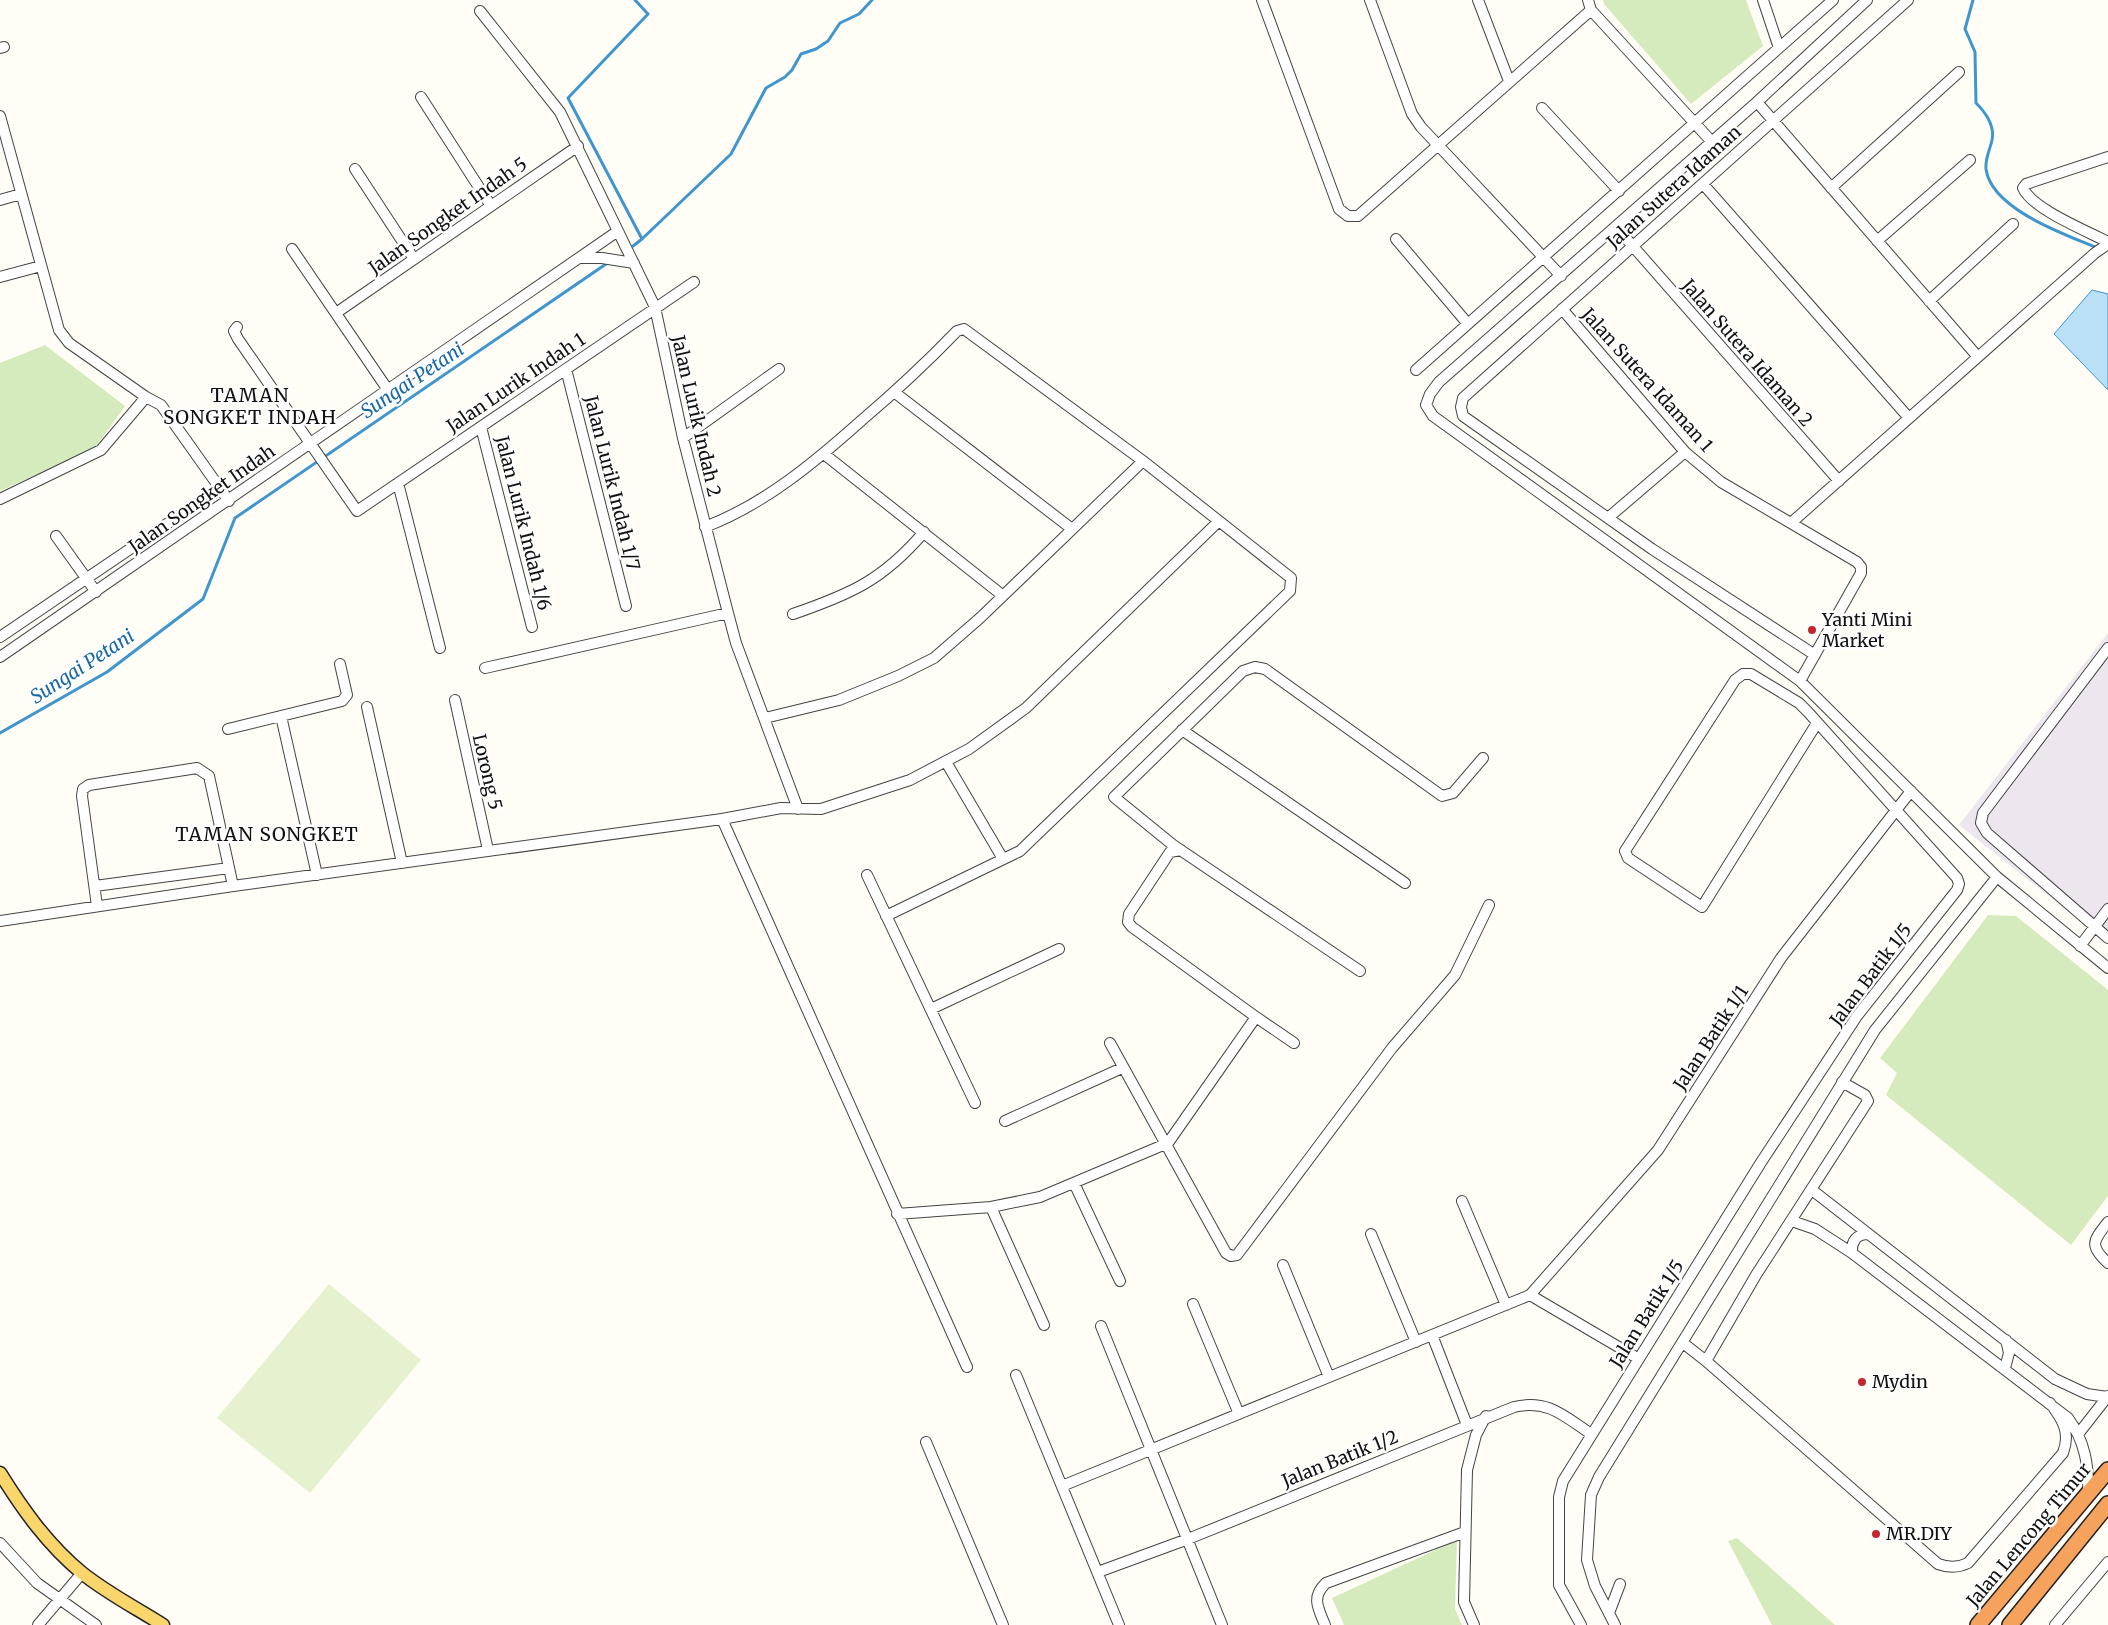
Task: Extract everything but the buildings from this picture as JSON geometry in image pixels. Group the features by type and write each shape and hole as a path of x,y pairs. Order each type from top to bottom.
{"highway":[{"name":"Jalan Lencong Timur","path":"1978,1625 2108,1470"},
{"path":"2010,1625 2108,1504"}],"main road":[{"path":"0,1473 25,1512 53,1546 82,1573 163,1625"},
{"path":"122,1599 173,1625"}],"street":[{"path":"1262,0 1339,209 1348,216 1358,216 1509,81 1590,5 1712,142"},
{"path":"1370,0 1412,114 1438,145 1561,276"},
{"path":"1478,0 1509,81"},
{"path":"1763,0 1779,48"},
{"path":"1416,370 1833,0"},
{"path":"1867,0 1757,102 1439,382 1430,394 1426,405 1433,416 1800,680 1997,877 2108,968"},
{"name":"Jalan Sutera Idaman","path":"1610,517 1464,416 1460,407 1463,398 1908,0"},
{"name":"Jalan Lurik Indah 2","path":"480,11 550,98 578,146 655,307 683,438 736,643 798,809"},
{"path":"1831,188 1959,72"},
{"path":"421,97 491,206"},
{"path":"1757,102 1978,357"},
{"path":"1542,108 1619,191"},
{"path":"1,122 40,266 62,336 146,397 158,402 168,412 229,501"},
{"name":"Jalan Songket Indah 5","path":"336,313 578,146"},
{"path":"1791,523 2103,246 2052,214 2025,193 2023,188 2026,184 2108,157"},
{"path":"1877,241 1970,160"},
{"path":"355,169 414,259"},
{"path":"1702,184 1909,418"},
{"path":"0,200 22,194"},
{"path":"1929,301 2013,224"},
{"name":"Jalan Sutera Idaman 2","path":"1616,227 1839,481"},
{"name":"Jalan Songket Indah","path":"0,657 229,501 313,448 388,390 618,231"},
{"path":"1396,239 1468,324"},
{"path":"292,249 388,390"},
{"path":"578,258 602,258 634,263"},
{"path":"0,277 40,266"},
{"name":"Jalan Lurik Indah 1","path":"313,448 356,511 694,282"},
{"name":"Jalan Sutera Idaman 1","path":"1562,309 1685,452 1721,482 1857,562 1861,567 1861,573 1815,654"},
{"path":"237,327 234,331 238,339 313,448"},
{"path":"705,527 747,508 824,454 894,392 957,331 964,329 1143,460 1291,578 1290,591 1020,851 886,916"},
{"name":"Jalan Lurik Indah 1/7","path":"566,369 626,606"},
{"path":"683,438 779,369"},
{"path":"894,392 1072,529"},
{"path":"0,499 101,450 146,397"},
{"name":"Jalan Lurik Indah 1/6","path":"481,427 532,627"},
{"path":"1685,452 1610,517 1652,549 1815,654 1800,680"},
{"path":"824,454 1002,595"},
{"path":"765,718 839,700 898,676 934,658 980,618 1143,460"},
{"path":"398,483 440,648"},
{"path":"0,637 220,488"},
{"path":"0,921 402,862 722,819 781,808 821,809 910,780 969,749 1026,708 1219,521"},
{"path":"793,614 842,597 876,579 895,564 924,532"},
{"path":"56,536 96,592"},
{"path":"485,668 728,613"},
{"path":"2108,648 1983,813 1981,823 1987,833 2108,938"},
{"path":"228,728 282,716 345,698 347,690 340,664"},
{"path":"1360,971 1181,850 1114,797 1244,670 1255,667 1265,669 1442,796 1453,793 1483,758"},
{"name":"Jalan Batik 1/5","path":"1581,1625 1559,1585 1559,1497 1563,1481 1760,1164 1857,1016 1957,890 1957,878 1896,812 1817,723 1798,703 1750,674 1743,674 1735,680 1625,851 1632,862 1702,907 1817,723"},
{"name":"Lorong 5","path":"455,700 488,850"},
{"path":"367,707 402,862"},
{"path":"282,716 317,875"},
{"path":"1182,730 1405,883"},
{"path":"946,762 1003,859"},
{"path":"97,906 82,796 83,789 89,785 188,769 198,768 204,770 209,776 233,886"},
{"name":"Jalan Batik 1/1","path":"1530,1295 1658,1150 1781,958 1911,791"},
{"path":"722,819 967,1368"},
{"path":"1181,850 1170,852 1129,914 1128,922 1132,927 1294,1043"},
{"path":"95,886 229,868"},
{"path":"867,875 975,1103"},
{"path":"1615,1625 1595,1586 1587,1560 1590,1495 1599,1477 1875,1030 1997,877"},
{"path":"1110,1043 1122,1068 1168,1143 1226,1252 1232,1256 1237,1255 1392,1048 1455,975 1489,905"},
{"path":"2080,946 2108,909"},
{"path":"930,1009 1059,949"},
{"path":"897,1214 991,1207 1040,1197 1168,1143 1256,1017"},
{"path":"1005,1121 1122,1068"},
{"path":"1706,1360 1756,1274 1868,1101 1865,1095 1842,1082"},
{"path":"1074,1183 1120,1281"},
{"path":"1812,1190 2055,1379 2087,1394 2108,1396"},
{"path":"1462,1200 1506,1305"},
{"path":"991,1207 1044,1325"},
{"path":"1792,1221 1815,1229 1852,1253 2068,1418 2079,1433 2087,1463 2088,1494"},
{"path":"2108,1222 2095,1238 2094,1245 2098,1253 2108,1263"},
{"path":"1371,1234 1416,1342"},
{"path":"1852,1253 1852,1244 1857,1237 1868,1234"},
{"path":"1283,1265 1329,1377"},
{"path":"1062,1486 1530,1295 1639,1359"},
{"path":"1193,1304 1239,1414"},
{"path":"1101,1326 1222,1625"},
{"path":"1432,1335 1467,1425"},
{"path":"2005,1368 2009,1352 2006,1340"},
{"path":"1683,1343 1706,1360 1938,1564 1945,1567 1958,1567 1968,1563 2063,1453 2067,1434 2063,1420 2050,1403"},
{"path":"1016,1375 1119,1625"},
{"path":"2079,1433 2108,1396"},
{"name":"Jalan Batik 1/2","path":"1098,1572 1188,1538 1486,1416 1528,1404 1542,1405 1557,1412 1591,1434"},
{"path":"1474,1625 1464,1602 1467,1470 1470,1451 1486,1416"},
{"path":"926,1442 1003,1625"},
{"path":"1325,1625 1315,1600 1318,1590 1326,1583 1466,1532"},
{"path":"0,1543 37,1583 96,1625"},
{"path":"2055,1625 2108,1562"},
{"path":"38,1625 82,1573"},
{"path":"1609,1613 1620,1584"}],"shaded area":[{"path":"2108,633 2108,943 1959,825"}],"green space":[{"path":"1603,0 1746,0 1763,46 1691,104 1604,4"},
{"path":"45,345 125,406 95,448 0,491 0,363"},
{"path":"1988,915 2016,916 2108,990 2108,1196 2071,1245 1886,1095 1897,1073 1880,1058"},
{"path":"329,1284 421,1360 310,1493 217,1418"},
{"path":"1737,1538 1835,1625 1772,1625 1728,1541"},
{"path":"1457,1540 1455,1609 1462,1625 1344,1625 1332,1598"}],"water":[{"path":"2092,290 2108,294 2108,390 2054,334"}],"waterway":[{"name":"Sungai Petani","path":"633,246 642,239 568,98 648,14 635,0"},
{"path":"642,239 731,154 766,88 785,77 792,70 801,54 816,49 828,41 840,23 859,14 872,0"},
{"path":"1973,0 1965,29 1975,52 1976,103 1986,115 1993,135 1986,165 1991,183 2001,196 2032,219 2098,248"},
{"name":"Sungai Petani","path":"0,733 107,672 203,599 235,518 606,264"}],"place":[{"name":"Yanti Mini Market","path":"1812,630"},
{"name":"Mydin","path":"1862,1382"},
{"name":"MR.DIY","path":"1876,1534"}],"district":[{"name":"TAMAN SONGKET INDAH","path":"250,406"},
{"name":"TAMAN SONGKET","path":"267,834"}]}
